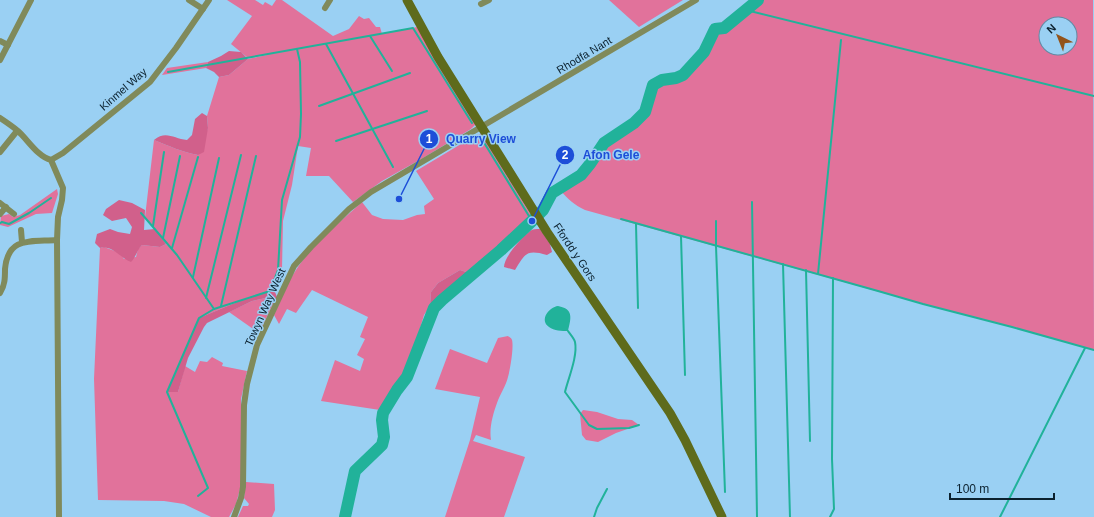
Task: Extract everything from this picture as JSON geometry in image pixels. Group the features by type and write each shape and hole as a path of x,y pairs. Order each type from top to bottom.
{"street":[{"path":"0,60 31,0"},
{"path":"189,0 203,9"},
{"name":"Kinmel Way","path":"51,160 63,153 150,82 176,48 209,0"},
{"path":"325,8 330,0"},
{"name":"Ffordd y Gors","path":"407,0 438,56 565,261 670,413 685,440 722,517"},
{"path":"481,4 490,0"},
{"name":"Rhodfa Nant","path":"482,127 696,0"},
{"path":"0,41 8,45"},
{"path":"0,118 17,131 46,159 51,160 63,188 58,217 57,240 59,517"},
{"name":"Towyn Way West","path":"234,517 241,498 243,486 244,426 247,384 257,345 294,266 349,209 371,192 482,127"},
{"path":"0,152 17,131"},
{"path":"0,203 14,214"},
{"path":"0,214 6,207"},
{"path":"21,230 22,242"},
{"path":"0,293 4,286 8,253 14,246 22,242 57,240"}],"shaded area":[{"path":"227,0 255,0 263,5 265,2 272,6 276,0 282,0 333,36 349,29 359,16 364,19 369,18 376,27 380,27 382,34 417,27 475,125 471,129 423,158 382,181 353,202 329,176 306,176 311,148 298,146 292,185 283,221 282,269 280,273 277,272 270,291 254,295 199,318 168,392 178,392 185,366 195,372 200,361 207,362 212,357 223,363 222,366 247,371 241,399 241,485 236,504 229,517 211,517 184,504 164,501 98,500 94,379 100,248 104,247 120,253 124,259 136,257 138,249 142,245 160,247 166,244 173,250 145,217 154,140 181,151 198,155 208,128 207,116 219,77 229,75 248,59 267,55 248,58 231,44 252,16"},
{"path":"609,0 683,0 639,27"},
{"path":"763,0 1093,0 1094,350 585,210 571,202 560,190 584,175 605,145 633,126 646,114 655,88 663,83 683,79 706,54 716,34"},
{"path":"229,51 241,52 248,59 229,75 219,77 214,72 206,68 208,62"},
{"path":"208,62 206,68 162,75 167,68"},
{"path":"202,113 207,116 208,128 204,152 198,155 192,154 154,140 158,137 166,135 187,140 192,135 195,119"},
{"path":"481,134 532,217 469,273 460,270 438,283 431,292 430,306 424,315 411,359 402,378 380,410 321,401 335,360 360,371 364,359 357,355 365,339 360,337 368,317 312,290 296,313 287,309 279,324 274,315 293,275 302,261 318,243 362,202 372,215 383,219 403,220 425,214 424,206 434,199 416,171 476,135"},
{"path":"57,189 58,194 52,213 36,214 8,227 0,225 1,216 9,214 13,217 20,215"},
{"path":"119,200 132,203 145,210 144,230 155,229 166,244 160,247 142,245 131,262 109,248 100,248 95,243 97,234 110,229 130,234 132,227 126,218 112,221 103,215 106,209"},
{"path":"540,229 550,244 552,252 547,255 540,253 527,254 515,270 504,267 510,253 523,238 531,230"},
{"path":"460,270 469,273 430,306 431,292 438,283"},
{"path":"270,291 275,292 277,297 273,304 266,298 252,301 207,323 188,358 178,392 167,392 199,318 254,295"},
{"path":"266,298 273,304 259,333 229,312 252,301"},
{"path":"558,306 567,309 569,312 570,318 568,331 553,329 546,324 546,314 551,309"},
{"path":"508,336 512,340 511,364 507,380 493,416 491,440 476,435 473,441 525,457 504,517 445,517 470,440 480,397 435,389 450,349 487,363 498,338"},
{"path":"583,410 597,412 618,419 632,420 639,425 616,433 598,442 586,440 582,435 580,414"},
{"path":"246,482 274,484 275,510 272,517 238,517 243,506 248,506 249,504 244,498"}],"waterway":[{"path":"345,517 355,471 382,445 384,437 382,420 383,413 407,377 434,308 532,221 543,210 552,193 581,175 604,143 634,123 645,112 653,85 662,80 676,78 683,75 704,52 715,29 724,28 758,0"},
{"path":"746,10 1094,96"},
{"path":"168,72 413,28 472,123"},
{"path":"370,36 392,71"},
{"path":"818,274 841,40"},
{"path":"326,44 393,167"},
{"path":"198,496 208,488 167,392 199,318 214,309 270,291 278,270 282,200 300,137 300,62 297,49"},
{"path":"319,106 410,73"},
{"path":"336,141 427,111"},
{"path":"480,136 532,221"},
{"path":"153,226 164,152"},
{"path":"206,298 241,155"},
{"path":"163,238 180,156"},
{"path":"221,306 256,156"},
{"path":"172,248 198,157"},
{"path":"193,277 219,158"},
{"path":"0,223 2,222 9,224 51,198"},
{"path":"752,202 757,517"},
{"path":"141,213 177,255 214,309"},
{"path":"621,219 923,304 1094,350"},
{"path":"716,221 716,247"},
{"path":"636,224 638,308"},
{"path":"681,236 685,375"},
{"path":"716,246 725,492"},
{"path":"783,264 790,517"},
{"path":"806,270 810,441"},
{"path":"830,517 834,509 832,459 833,278"},
{"path":"568,331 573,338 576,348 574,361 565,392 589,425 597,429 629,428 639,425"},
{"path":"1000,517 1085,348"},
{"path":"594,517 607,489"}],"place":[{"name":"Quarry View","path":"399,199"},
{"name":"Afon Gele","path":"532,221"}]}
